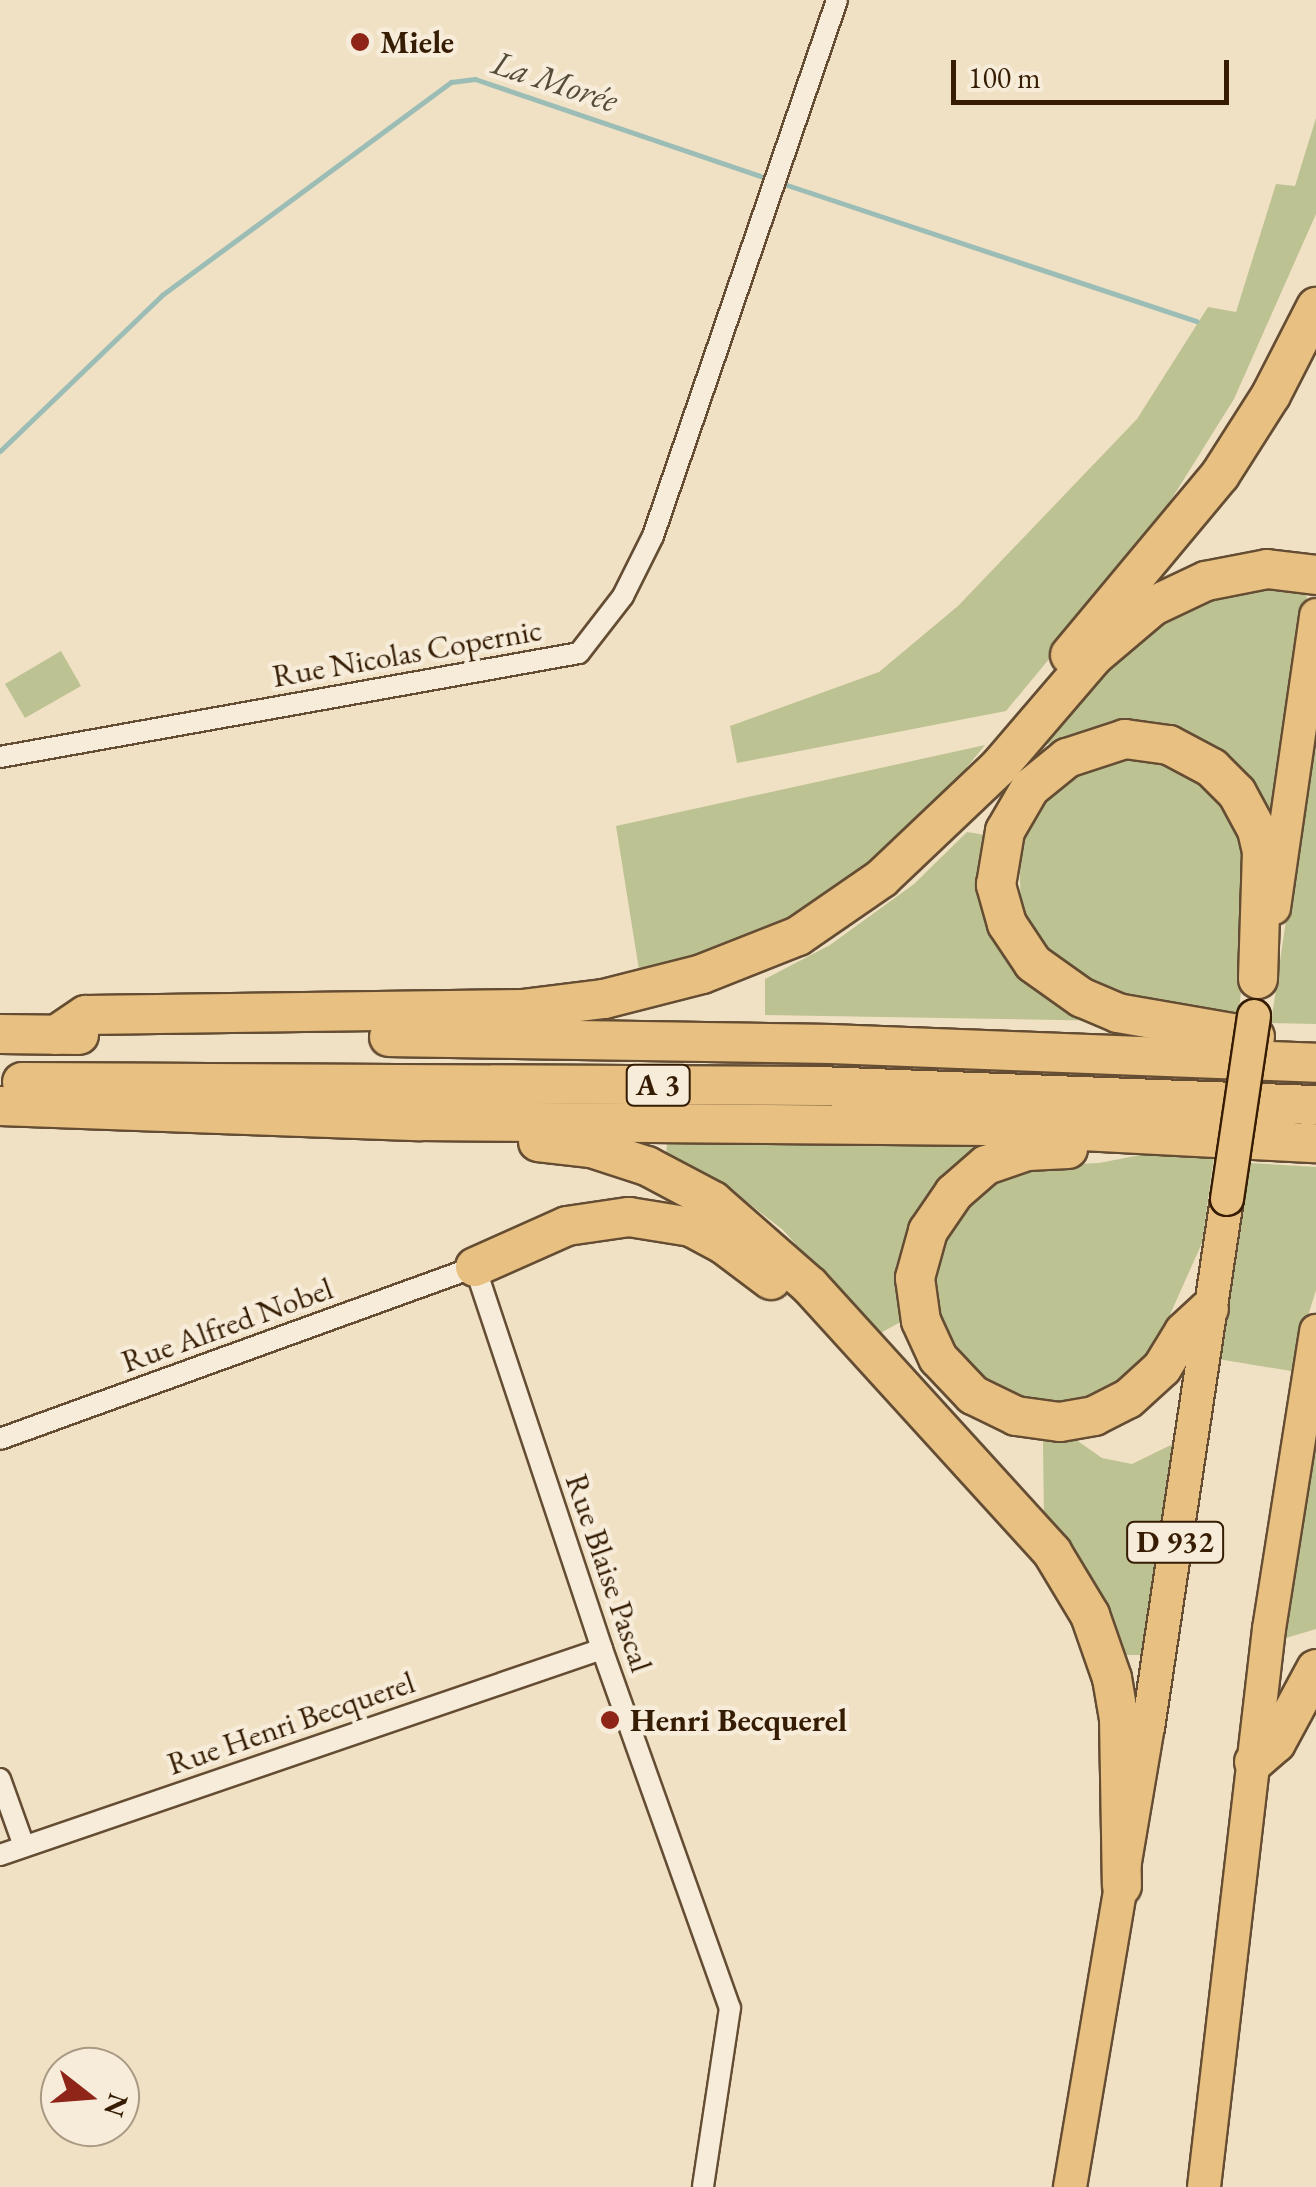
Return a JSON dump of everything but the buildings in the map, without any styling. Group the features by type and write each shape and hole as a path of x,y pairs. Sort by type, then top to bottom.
{"highway":[{"path":"998,768 1006,736 1220,476 1271,396 1316,307"},
{"path":"56,1034 86,1015 522,1009 604,999 702,974 798,936 882,878 998,768 1094,656 1153,606 1206,581 1266,569 1316,576"},
{"path":"1258,979 1262,851 1257,830 1237,793 1212,768 1169,745 1125,740 1066,758 1030,788 1006,831 996,885 1007,924 1034,963 1082,998 1118,1013 1256,1037 1300,1062"},
{"name":"A 3","path":"0,1034 830,1044 1300,1062"},
{"name":"A 3","path":"0,1082 819,1086 1316,1104"},
{"path":"0,1106 419,1121 988,1126 1316,1143"},
{"path":"419,1121 464,1138 590,1148 647,1166 713,1200 810,1286 1052,1552 1090,1615 1112,1678 1119,1719 1122,1886"},
{"path":"1110,1132 1090,1148 1027,1151 986,1165 954,1193 928,1232 915,1278 921,1321 938,1358 973,1395 1016,1416 1060,1422 1094,1416 1128,1400 1162,1368 1184,1332 1209,1309"},
{"path":"475,1267 567,1226 629,1217 691,1227 723,1244 775,1283 810,1286"},
{"path":"1254,1762 1276,1743 1316,1670"}],"main road":[{"name":"D 932","path":"1070,2187 1122,1886 1258,979 1268,955 1316,615"},
{"path":"1204,2187 1269,1629 1316,1331"}],"street":[{"name":"Rue Nicolas Copernic","path":"0,757 580,652 623,596 653,536 837,0"},
{"name":"Rue Alfred Nobel","path":"0,1439 475,1267"},
{"name":"Rue Blaise Pascal","path":"475,1267 602,1648 730,2008 702,2187"},
{"name":"Rue Henri Becquerel","path":"0,1855 602,1648"},
{"path":"0,1779 24,1846"}],"green space":[{"path":"1316,118 1316,214 1234,399 1141,548 1006,711 737,763 730,726 879,672 958,606 1137,419 1208,307 1236,312 1276,184 1295,186"},
{"path":"1267,583 1308,588 1271,838 1248,785 1076,739 1038,746 1099,675 1159,622 1205,597"},
{"path":"61,651 81,686 25,718 5,684"},
{"path":"1316,714 1316,1024 1271,1023"},
{"path":"985,745 910,837 795,920 696,960 640,976 616,826"},
{"path":"1125,754 1170,759 1206,778 1245,838 1251,907 1238,1018 1169,1013 1096,985 1067,967 1038,937 1021,906 1019,858 1031,818 1055,784"},
{"path":"967,832 992,836 986,911 1001,952 1033,987 1067,1007 1117,1021 765,1015 765,979 830,945 914,884"},
{"path":"668,1134 979,1139 979,1154 904,1320 877,1335 783,1230 720,1181 666,1155"},
{"path":"1176,1148 1215,1149 1202,1243 1156,1346 1120,1384 1078,1404 1028,1403 991,1385 951,1348 934,1304 938,1257 957,1219 994,1179 1038,1166 1099,1163"},
{"path":"1249,1163 1316,1167 1316,1290 1291,1371 1218,1359"},
{"path":"1316,1428 1316,1629 1286,1638"},
{"path":"1072,1437 1102,1458 1132,1464 1175,1443 1142,1655 1122,1655 1044,1524 1043,1441"}],"waterway":[{"name":"La Morée","path":"0,451 162,295 451,82 475,79 768,179"},
{"name":"La Morée","path":"778,182 1197,321"}],"place":[{"name":"Miele","path":"360,42"},
{"name":"Henri Becquerel","path":"610,1720"}]}
